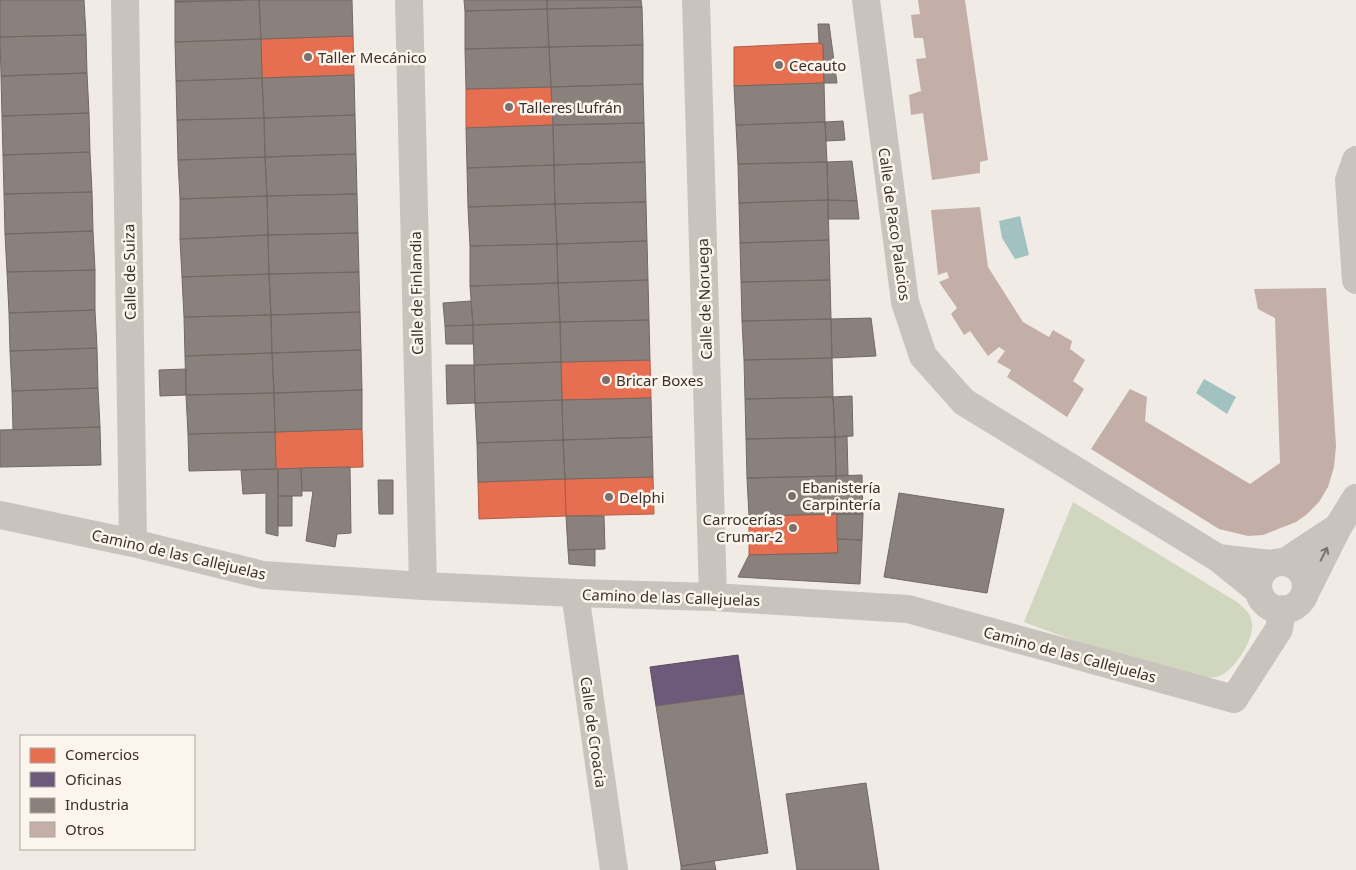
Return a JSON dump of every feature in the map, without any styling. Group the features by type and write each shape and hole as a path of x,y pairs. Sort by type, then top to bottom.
{"street":[{"name":"Calle de Suiza","path":"125,0 133,543"},
{"name":"Calle de Finlandia","path":"409,0 423,586"},
{"name":"Calle de Noruega","path":"696,0 713,597"},
{"name":"Calle de Paco Palacios","path":"866,0 905,302 923,356 964,402 1218,558 1259,591 1270,607 1292,603"},
{"path":"1356,160 1349,180 1356,280"},
{"path":"1292,603 1356,498"},
{"name":"Camino de las Callejuelas","path":"0,516 133,543 263,575 423,586 713,597 908,609 1234,699 1279,629 1292,603"},
{"path":"1259,591 1258,583 1265,569 1338,527"},
{"path":"1218,558 1293,564 1303,575 1305,590 1292,603"},
{"name":"Calle de Croacia","path":"575,593 614,870"}],"green space":[{"path":"1073,502 1237,602 1247,611 1252,623 1250,638 1241,655 1229,670 1216,677 1189,674 1093,646 1024,622"}],"water":[{"path":"1020,216 1029,255 1015,259 1002,238 999,221"},
{"path":"1204,379 1236,397 1227,414 1196,393"}],"building: Comercios":[{"name":"Taller Mecánico","path":"353,36 354,75 262,78 261,39"},
{"name":"Cecauto","path":"823,44 824,83 734,86 734,47"},
{"name":"Talleres Lufrán","path":"551,87 553,125 466,128 466,89"},
{"name":"Bricar Boxes","path":"650,360 651,398 562,400 561,362"},
{"path":"362,429 363,467 276,469 275,432"},
{"name":"Delphi","path":"653,477 654,514 566,516 565,479"},
{"path":"565,479 566,516 479,519 478,482"},
{"name":"Carrocerías Crumar-2","path":"837,514 838,553 749,555 749,516"}],"building: Oficinas":[{"path":"738,655 744,694 656,706 650,667"}],"building: Industria":[{"path":"0,0 84,0 86,35 0,37"},
{"path":"175,0 244,0 175,2"},
{"path":"259,0 261,39 175,42 175,2"},
{"path":"259,0 352,0 353,36 261,39"},
{"path":"464,0 547,0 547,9 465,11"},
{"path":"547,0 641,0 642,7 547,9"},
{"path":"642,7 643,45 549,47 547,9"},
{"path":"547,9 549,47 465,49 465,11"},
{"path":"818,24 829,24 837,83 824,83 823,44 819,43"},
{"path":"86,35 87,73 1,76 0,37"},
{"path":"261,39 262,78 176,81 175,42"},
{"path":"643,45 643,84 551,87 549,47"},
{"path":"549,47 551,87 466,89 465,49"},
{"path":"87,73 89,113 2,116 1,76"},
{"path":"354,75 355,115 264,118 262,78"},
{"path":"262,78 264,118 177,120 176,81"},
{"path":"824,83 825,122 736,125 734,86"},
{"path":"643,84 644,123 553,125 551,87"},
{"path":"89,113 90,152 3,155 2,116"},
{"path":"355,115 356,154 265,157 264,118"},
{"path":"264,118 265,157 178,160 177,120"},
{"path":"843,121 845,140 826,141 825,122"},
{"path":"825,122 827,162 738,164 736,125"},
{"path":"644,123 645,162 554,165 553,125"},
{"path":"553,125 554,165 467,168 466,128"},
{"path":"90,152 92,192 4,194 3,155"},
{"path":"356,154 357,194 267,196 265,157"},
{"path":"265,157 267,196 180,199 178,160"},
{"path":"852,161 857,201 828,200 827,162"},
{"path":"645,162 646,202 555,204 554,165"},
{"path":"827,162 828,200 739,203 738,164"},
{"path":"554,165 555,204 468,207 467,168"},
{"path":"92,192 93,231 5,234 4,194"},
{"path":"357,194 358,233 268,235 267,196"},
{"path":"267,196 268,235 180,239 180,199"},
{"path":"828,200 829,240 740,243 739,203"},
{"path":"828,200 857,201 859,219 828,219"},
{"path":"646,202 647,241 557,244 555,204"},
{"path":"555,204 557,244 470,246 468,207"},
{"path":"93,231 95,270 7,272 5,234"},
{"path":"358,233 359,272 269,274 268,235"},
{"path":"268,235 269,274 182,277 180,239"},
{"path":"829,240 830,280 741,282 740,243"},
{"path":"647,241 648,280 558,283 557,244"},
{"path":"557,244 558,283 470,286 470,246"},
{"path":"95,270 95,310 9,313 7,272"},
{"path":"359,272 360,312 271,315 269,274"},
{"path":"269,274 271,315 184,317 182,277"},
{"path":"648,280 649,320 560,322 558,283"},
{"path":"830,280 831,319 742,321 741,282"},
{"path":"558,283 560,322 473,325 470,286"},
{"path":"471,301 473,325 445,326 443,303"},
{"path":"95,310 97,348 10,351 9,313"},
{"path":"360,312 361,350 272,353 271,315"},
{"path":"271,315 272,353 185,356 184,317"},
{"path":"871,318 876,356 832,358 831,319"},
{"path":"831,319 832,358 744,360 742,321"},
{"path":"649,320 650,360 561,362 560,322"},
{"path":"560,322 561,362 474,365 473,325"},
{"path":"473,325 473,344 446,344 445,326"},
{"path":"97,348 98,388 12,391 10,351"},
{"path":"361,350 362,390 274,393 272,353"},
{"path":"272,353 274,393 186,395 185,356"},
{"path":"832,358 833,397 745,399 744,360"},
{"path":"561,362 562,400 475,403 474,365"},
{"path":"446,365 474,365 475,403 447,404"},
{"path":"186,369 186,395 160,396 159,370"},
{"path":"98,388 100,427 13,430 12,391"},
{"path":"362,390 362,429 275,432 274,393"},
{"path":"274,393 275,432 188,434 186,395"},
{"path":"852,396 853,436 835,437 833,397"},
{"path":"833,397 835,437 746,439 745,399"},
{"path":"651,398 652,437 563,440 562,400"},
{"path":"562,400 563,440 477,443 475,403"},
{"path":"100,427 101,465 0,467 0,430"},
{"path":"275,432 276,469 189,471 188,434"},
{"path":"847,436 848,475 836,476 835,437"},
{"path":"652,437 653,477 565,479 563,440"},
{"path":"835,437 836,476 747,478 746,439"},
{"path":"563,440 565,479 478,482 477,443"},
{"path":"350,467 351,533 337,534 335,547 306,541 313,491 302,491 301,468"},
{"path":"301,468 302,496 278,496 278,469"},
{"path":"278,469 278,536 266,533 266,493 243,494 241,470"},
{"path":"862,475 863,514 837,514 836,476"},
{"name":"Ebanistería Carpintería","path":"836,476 837,514 749,516 747,478"},
{"path":"378,480 393,480 393,514 379,514"},
{"path":"899,493 1004,509 987,593 884,577"},
{"path":"278,496 292,496 292,526 278,526"},
{"path":"837,514 863,514 862,540 837,539"},
{"path":"566,516 604,516 605,549 568,550"},
{"path":"837,539 862,540 860,584 738,577 749,555 838,553"},
{"path":"595,549 595,566 569,564 568,550"},
{"path":"744,694 768,853 681,866 656,706"},
{"path":"866,783 879,870 797,870 786,794"},
{"path":"714,861 716,870 681,870 681,866"}],"building: Otros":[{"path":"918,0 965,0 988,160 980,162 980,173 932,180 923,113 911,115 909,95 921,91 916,59 926,58 923,38 914,38 911,15 920,14"},
{"path":"980,207 988,267 1023,322 1049,337 1053,330 1072,341 1070,349 1085,360 1073,381 1084,389 1067,417 1007,377 1011,370 997,362 1005,351 999,347 988,356 970,331 964,335 951,314 957,308 939,282 949,278 947,272 938,275 931,210"},
{"path":"1326,288 1336,446 1334,467 1328,487 1319,502 1296,522 1263,535 1248,536 1219,529 1091,449 1130,389 1147,397 1145,421 1250,484 1280,463 1275,318 1258,309 1254,289"}],"place":[{"name":"Taller Mecánico","path":"308,57"},
{"name":"Cecauto","path":"779,65"},
{"name":"Talleres Lufrán","path":"509,107"},
{"name":"Bricar Boxes","path":"606,380"},
{"name":"Ebanistería Carpintería","path":"792,496"},
{"name":"Delphi","path":"609,497"},
{"name":"Carrocerías Crumar-2","path":"793,528"}]}
